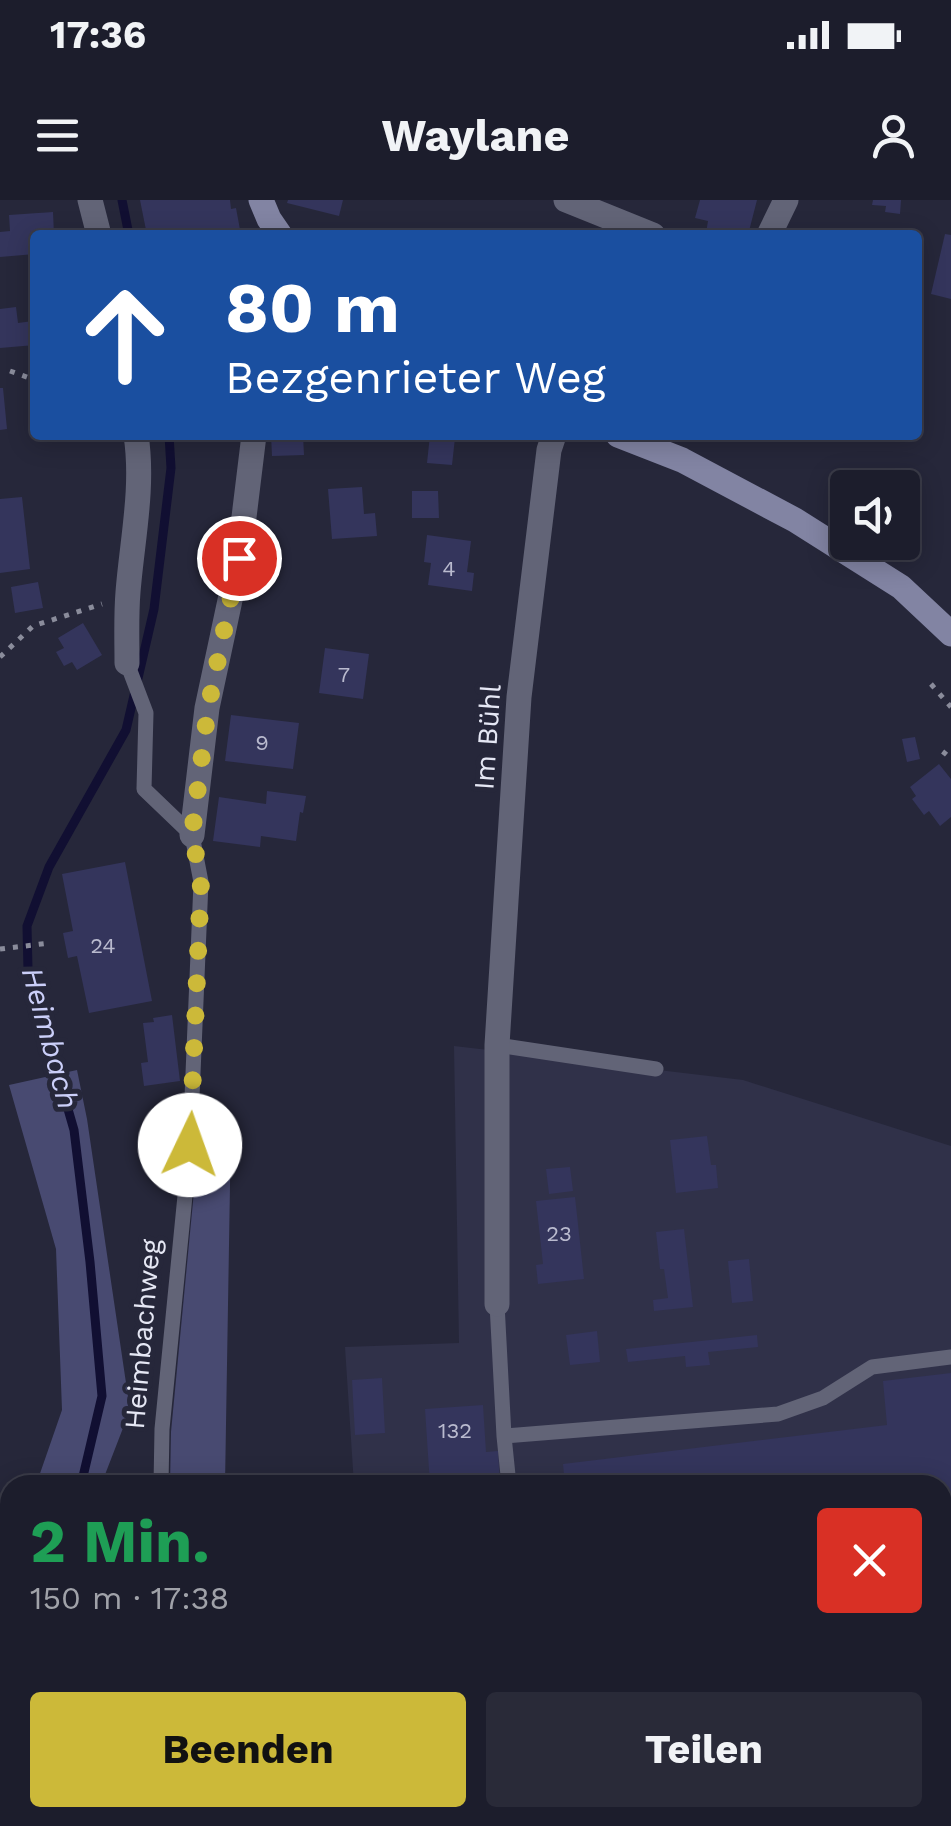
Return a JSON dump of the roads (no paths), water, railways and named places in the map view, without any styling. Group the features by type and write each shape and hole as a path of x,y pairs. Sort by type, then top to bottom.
{"main road":[{"path":"260,200 277,230"},
{"path":"631,440 682,460 795,520 900,586 951,634"}],"street":[{"path":"90,200 98,230"},
{"path":"566,200 640,230"},
{"path":"771,230 786,200"},
{"path":"126,664 136,522 137,440"},
{"path":"192,834 208,708 239,558 253,440"},
{"name":"Im Bühl","path":"497,1304 497,1045 519,697 552,440"}],"lane":[{"path":"126,664 146,713 144,789 192,834"},
{"name":"Heimbachweg","path":"160,1475 194,1067 201,882 192,834"},
{"path":"497,1045 656,1068"},
{"path":"497,1304 509,1475"},
{"path":"504,1436 778,1414 823,1398 872,1367 951,1357"}],"waterway":[{"name":"Heimbach","path":"122,200 128,230"},
{"name":"Heimbach","path":"83,1475 102,1396 90,1262 74,1130 28,970 27,926 49,867 126,730 154,609 171,468 169,440"}]}
